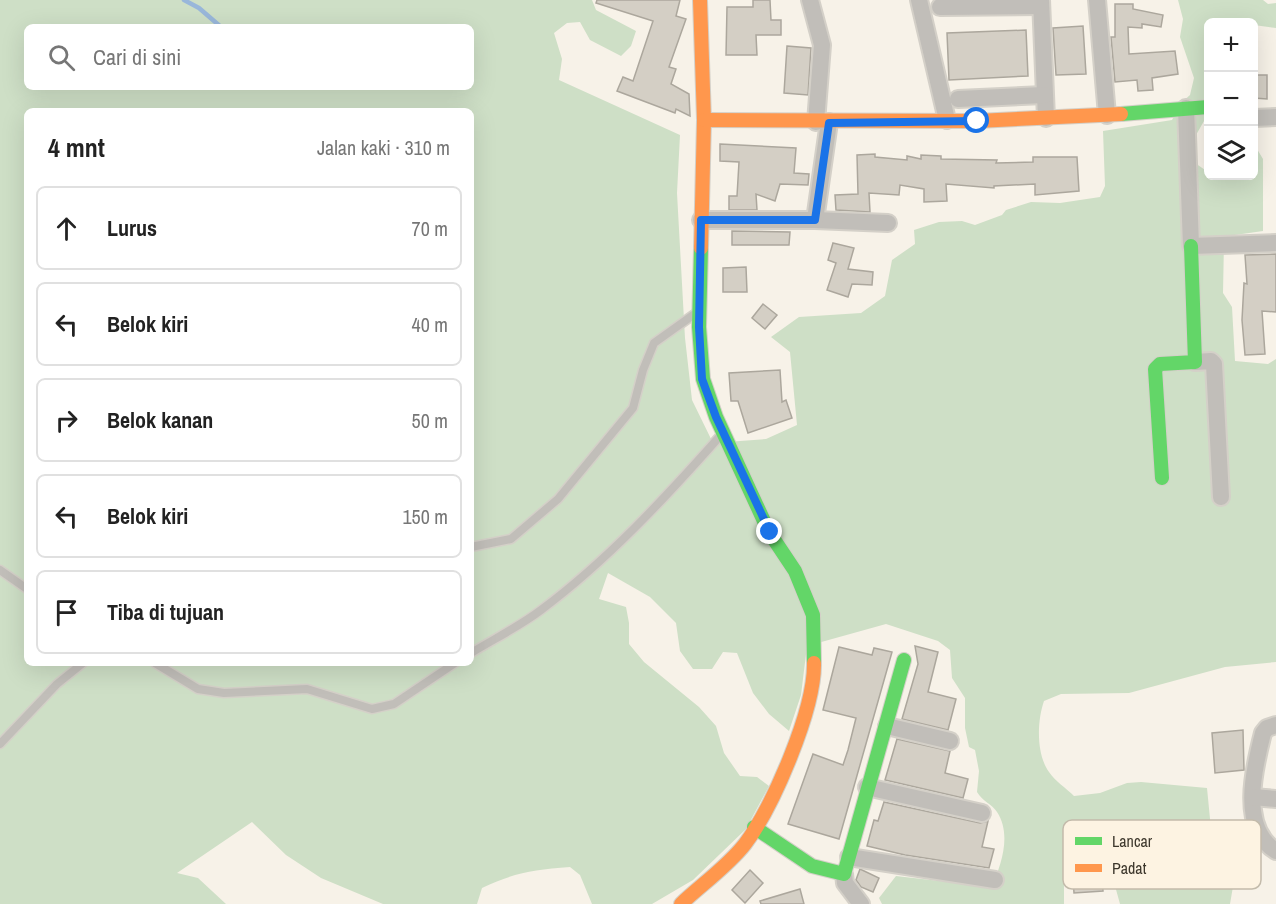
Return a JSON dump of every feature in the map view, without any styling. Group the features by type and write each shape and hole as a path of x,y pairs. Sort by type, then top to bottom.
{"street":[{"path":"689,901 745,844 777,787 804,717 814,669 813,615 795,571 770,532 723,432 702,379 699,311 704,120 700,0"},
{"path":"810,0 822,45 822,122 815,220"},
{"path":"918,0 947,120"},
{"path":"1097,0 1107,115"},
{"path":"940,7 1041,3 1046,118"},
{"path":"958,99 1044,95"},
{"path":"704,120 822,122 1046,118 1204,107"},
{"path":"1186,108 1195,362"},
{"path":"1258,118 1276,117"},
{"path":"701,220 815,220 888,224"},
{"path":"1191,246 1276,243"},
{"path":"1162,478 1155,369 1160,364 1211,361 1214,364 1221,497"},
{"path":"861,904 845,883 844,873 904,660"},
{"path":"1256,820 1251,789 1263,733 1267,728 1276,725"},
{"path":"887,726 950,741"},
{"path":"867,786 982,813"},
{"path":"1252,796 1276,799"},
{"path":"754,827 812,866 844,873"},
{"path":"1261,837 1276,851"},
{"path":"849,857 995,880"}],"lane":[{"path":"474,546 511,539 558,499 633,408 643,370 654,343 699,311"},
{"path":"474,651 541,611 652,512 723,432"},
{"path":"0,570 24,587"},
{"path":"0,744 57,684 79,666"},
{"path":"160,666 198,689 224,693 307,690 372,709 394,704 451,666"}],"green space":[{"path":"0,0 592,0 596,10 636,31 631,46 621,56 590,40 580,22 567,23 554,33 562,59 559,80 680,135 677,193 685,338 692,400 713,443 766,439 797,425 790,352 771,337 799,317 861,313 885,296 892,260 915,244 914,230 939,222 962,221 975,225 1002,215 1006,210 1031,202 1060,203 1100,197 1105,186 1103,131 1172,120 1181,103 1190,95 1194,78 1180,37 1183,19 1178,0 1263,0 1268,4 1276,3 1276,28 1258,26 1258,18 1204,18 1204,121 1196,135 1195,163 1204,169 1204,180 1258,180 1258,151 1263,159 1263,231 1228,236 1224,242 1223,293 1232,307 1235,361 1268,364 1276,359 1276,662 1225,667 1129,693 1061,694 1044,701 1039,728 1040,747 1045,765 1054,778 1074,796 1100,793 1127,783 1141,782 1207,788 1210,820 1063,820 1064,904 882,904 879,898 896,876 992,887 1004,850 1004,830 997,812 977,792 979,771 975,750 969,747 965,728 965,698 952,678 950,650 938,641 886,624 807,646 801,695 789,731 769,714 753,693 737,653 723,652 712,669 693,669 680,651 676,623 650,597 608,573 599,599 626,607 629,644 644,662 699,707 716,726 724,753 740,776 757,777 769,786 746,829 693,880 652,904 592,904 580,875 570,867 545,869 505,878 482,888 477,904 383,904 321,878 286,855 252,822 177,873 198,878 226,904 0,904"},
{"path":"1116,889 1233,889 1230,904 1120,904"}],"building":[{"path":"597,0 680,0 676,16 686,19 669,67 676,69 671,84 689,94 690,116 676,109 675,113 617,91 623,77 633,81 653,21 596,3"},
{"path":"753,0 770,0 771,20 781,20 781,35 756,35 757,55 726,55 727,7 753,7"},
{"path":"1115,4 1133,4 1133,9 1163,15 1161,27 1142,24 1142,28 1128,27 1129,54 1175,51 1178,74 1152,78 1153,90 1138,91 1137,80 1115,82 1111,37 1115,37"},
{"path":"1083,26 1086,74 1056,75 1053,28"},
{"path":"1026,30 1028,76 949,80 947,33"},
{"path":"787,46 811,48 808,95 784,93"},
{"path":"1258,75 1267,75 1267,99 1258,98"},
{"path":"720,144 796,148 794,173 809,174 808,185 780,184 775,201 756,194 757,210 729,210 729,196 737,196 739,162 720,161"},
{"path":"875,154 875,157 907,160 907,156 921,159 921,155 941,156 941,159 997,160 996,163 1033,162 1033,157 1077,157 1079,191 1035,195 1035,184 994,186 994,188 946,184 947,201 924,202 924,189 900,185 899,195 869,193 870,212 836,210 835,195 858,194 857,155"},
{"path":"732,231 790,232 789,245 732,245"},
{"path":"833,243 854,248 848,269 873,272 872,285 852,284 848,297 827,290 836,263 828,260"},
{"path":"1276,254 1276,312 1262,311 1265,354 1245,355 1242,320 1244,283 1247,284 1245,255"},
{"path":"746,267 747,292 723,292 723,268"},
{"path":"763,304 777,315 765,329 752,318"},
{"path":"780,370 782,402 786,400 792,418 748,433 738,401 731,401 729,373"},
{"path":"915,646 938,652 928,692 956,699 948,730 902,719 918,664"},
{"path":"839,647 872,655 874,648 892,652 839,839 788,824 813,754 843,765 848,750 856,718 823,710"},
{"path":"1243,730 1244,770 1215,773 1212,733"},
{"path":"897,739 950,751 945,773 968,779 963,798 885,780"},
{"path":"884,802 980,823 988,821 982,847 994,849 989,868 905,855 867,846 874,820 878,821"},
{"path":"860,869 879,878 873,892 861,887 856,880"},
{"path":"750,870 763,883 745,903 732,890"},
{"path":"800,889 804,904 761,904 760,901"},
{"path":"1074,889 1103,889 1103,891 1074,893"}],"waterway":[{"path":"184,0 199,8 218,24"}],"traffic: fast":[{"path":"1121,114 1204,107"},
{"path":"1162,478 1155,369 1160,364 1195,362 1191,246"},
{"path":"701,248 699,327 703,379 716,417 769,532 795,571 813,615 814,663"},
{"path":"754,827 812,866 844,874 904,660"}],"traffic: slow":[{"path":"700,0 704,120 701,248"},
{"path":"704,120 977,121 1121,114"},
{"path":"681,904 738,852 768,807 800,731 808,705 814,663"}],"route":[{"path":"770,532 716,417 702,379 699,327 701,220 815,220 829,123 977,121"}]}
